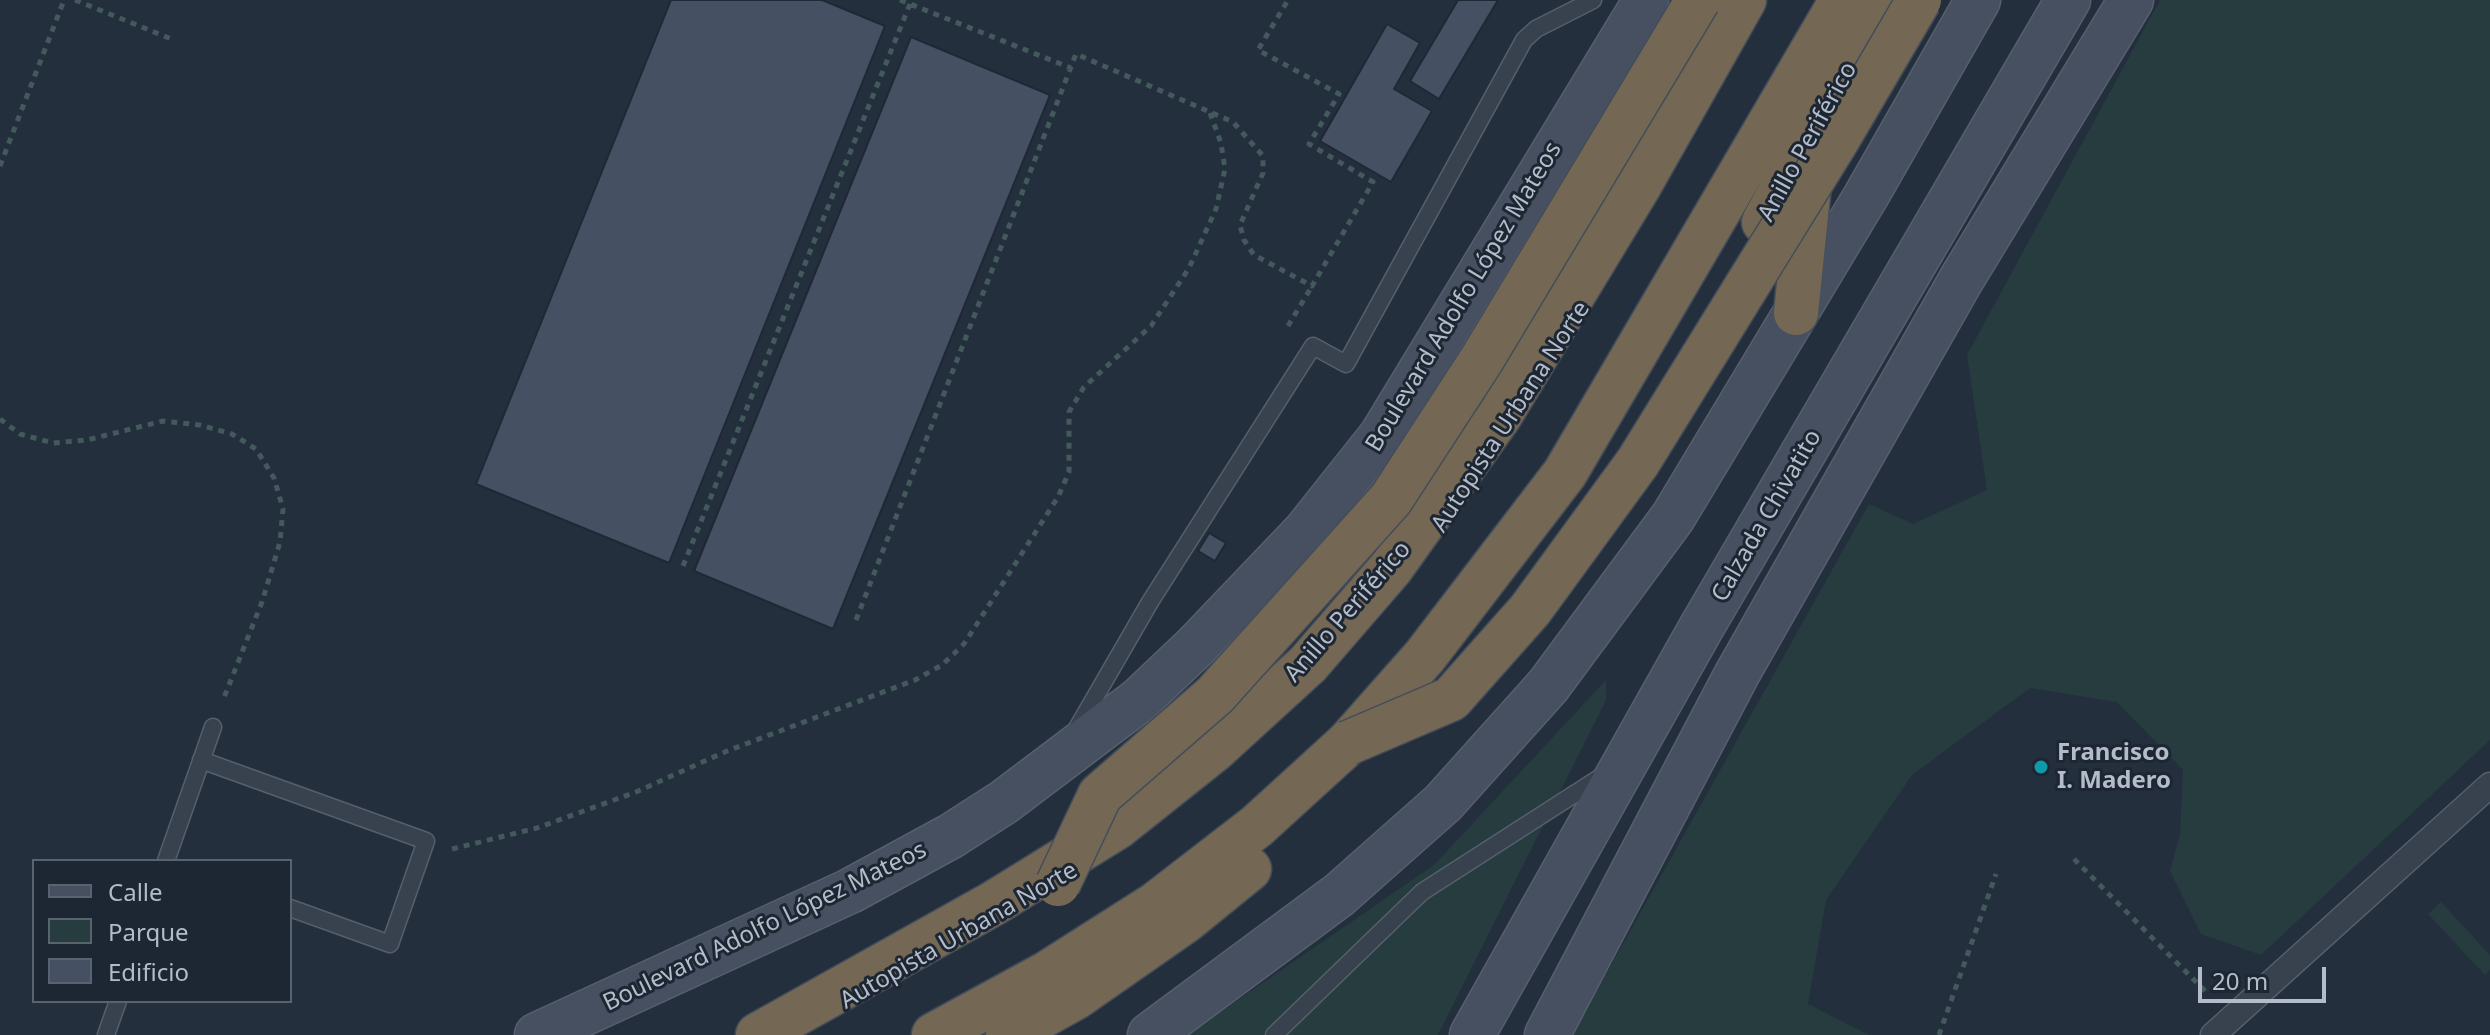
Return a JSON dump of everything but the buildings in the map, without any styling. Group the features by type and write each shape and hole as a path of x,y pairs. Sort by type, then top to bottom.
{"highway":[{"path":"1058,884 1100,795 1215,695 1391,499 1482,359 1698,0"},
{"name":"Anillo Periférico","path":"758,1035 994,903 1117,827 1215,749 1308,664 1391,568 1500,415 1640,184 1744,0"},
{"name":"Autopista Urbana Norte","path":"784,1035 938,954 1058,884 1229,754 1302,689 1432,539 1513,424 1767,0"},
{"path":"934,1035 1046,974 1156,904 1257,826 1348,743 1425,656 1565,473 1633,363 1842,0"},
{"name":"Anillo Periférico","path":"1008,1035 1076,997 1196,913 1371,761 1474,656 1535,579 1617,463 1720,303 1886,0"},
{"path":"1348,743 1451,699 1530,610 1638,462 1837,140 1919,0"},
{"path":"1796,313 1814,131"}],"main road":[{"name":"Boulevard Adolfo López Mateos","path":"537,1035 850,891 951,836 1057,763 1139,700 1196,646 1348,482 1418,380 1646,0"},
{"path":"1150,1035 1339,895 1443,803 1548,686 1673,517 1978,0"},
{"name":"Calzada Chivatito","path":"1472,1035 1626,761 2068,0"},
{"path":"1547,1035 1737,674 1961,280 2131,0"}],"street":[{"path":"2213,1035 2490,785"}],"lane":[{"path":"1057,763 1150,602 1313,346 1346,364 1524,40 1536,29 1593,0"},
{"path":"167,859 213,727"},
{"path":"201,760 426,841 390,944 292,909"},
{"path":"1274,1035 1422,892 1626,761"},
{"path":"106,1035 117,1003"}],"path":[{"path":"0,166 64,0"},
{"path":"75,0 174,40"},
{"path":"900,0 1071,68"},
{"path":"856,620 1076,54 1233,122 1263,156 1263,173 1240,225 1244,240 1254,255 1312,286 1373,182 1309,144 1339,94 1258,50 1288,0"},
{"path":"683,566 910,4"},
{"path":"422,854 475,846 575,815 727,751 915,680 942,665 964,644 1058,497 1069,472 1069,412 1084,387 1151,326 1189,268 1216,209 1225,169 1221,143 1210,112"},
{"path":"0,419 20,434 53,443 87,440 163,421 200,425 232,434 256,449 274,478 283,509 280,542 262,602 213,727"},
{"path":"2074,859 2231,1018"},
{"path":"1939,1035 1996,874"}],"green space":[{"path":"2160,0 2490,0 2490,740 2261,955 2201,934 2170,871 2180,834 2183,770 2117,702 2030,688 1912,775 1826,900 1808,1004 1869,1035 1572,1035 1869,504 1913,524 1987,490 1967,355"},
{"path":"1606,680 1606,700 1438,1035 1187,1035 1434,865"},
{"path":"2441,902 2490,955 2490,970 2485,975 2428,914"}],"place":[{"name":"Francisco I. Madero","path":"2041,767"}]}
